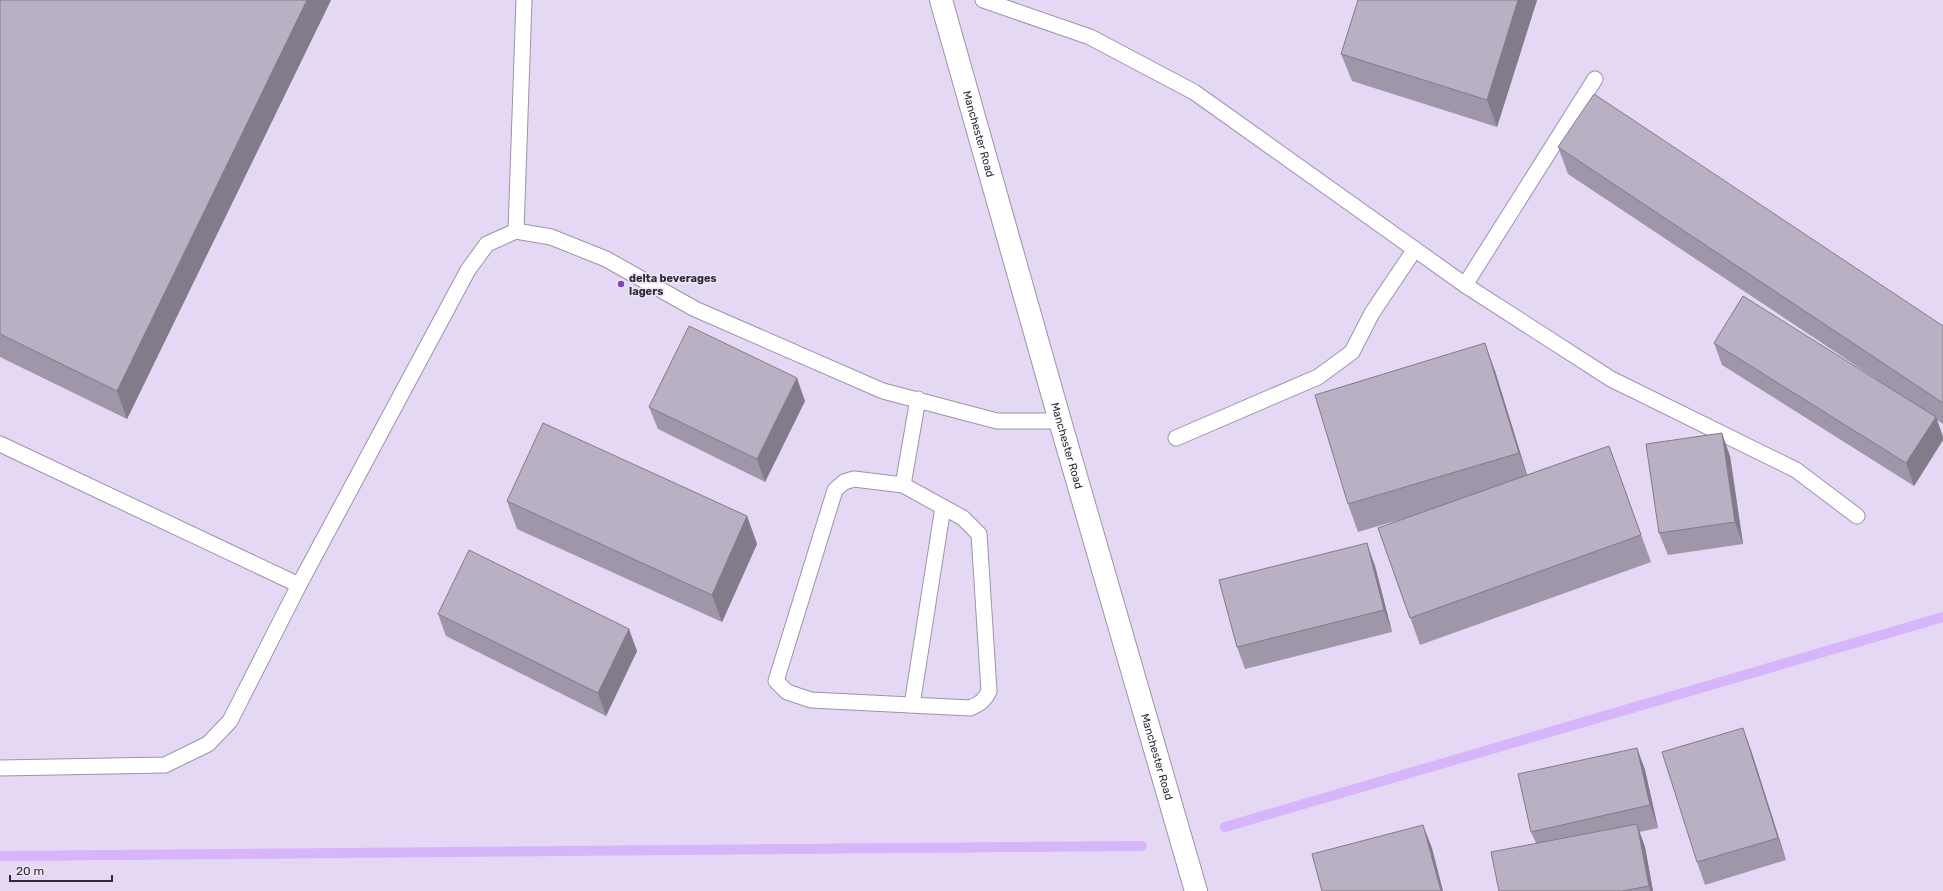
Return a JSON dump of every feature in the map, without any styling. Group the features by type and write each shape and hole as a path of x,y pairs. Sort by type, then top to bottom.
{"street":[{"name":"Manchester Road","path":"940,0 1196,891"}],"lane":[{"path":"516,231 524,0"},
{"path":"983,0 1090,37 1194,92 1465,285 1611,379 1796,470 1857,516"},
{"path":"1465,285 1595,79"},
{"path":"0,768 165,765 208,744 230,721 299,586 468,270 487,244 516,231 551,237 606,259 695,309 883,391 997,421 1060,422"},
{"path":"1176,438 1318,377 1352,352 1372,313 1415,249"},
{"path":"903,485 918,399"},
{"path":"0,444 299,586"},
{"path":"854,479 903,485 963,518 979,534 989,691 986,699 978,705 970,708 811,700 787,692 776,681 835,490 844,482 854,479"},
{"path":"912,705 943,507"}],"shaded area":[{"path":"0,0 1943,0 1943,891 0,891"}],"building":[{"path":"0,0 307,0 117,391 0,334"},
{"path":"1358,0 1518,0 1487,100 1341,54"},
{"path":"1594,94 1943,326 1943,403 1558,147"},
{"path":"1743,296 1936,417 1906,463 1714,343"},
{"path":"689,326 797,378 757,459 649,407"},
{"path":"1485,343 1519,453 1348,504 1315,395"},
{"path":"543,423 747,516 712,595 507,501"},
{"path":"1722,433 1735,522 1659,533 1646,444"},
{"path":"1609,446 1641,535 1410,618 1378,528"},
{"path":"1367,543 1384,610 1237,647 1219,580"},
{"path":"469,550 629,629 598,693 438,614"},
{"path":"1743,728 1778,838 1697,862 1662,752"},
{"path":"1637,748 1650,805 1531,832 1518,774"},
{"path":"1637,824 1649,886 1622,891 1499,891 1491,852"},
{"path":"1423,825 1441,891 1322,891 1312,854"}],"waterway":[{"path":"1225,827 1943,617"},
{"path":"0,856 1142,846"}],"place":[{"name":"delta beverages lagers","path":"621,284"}]}
